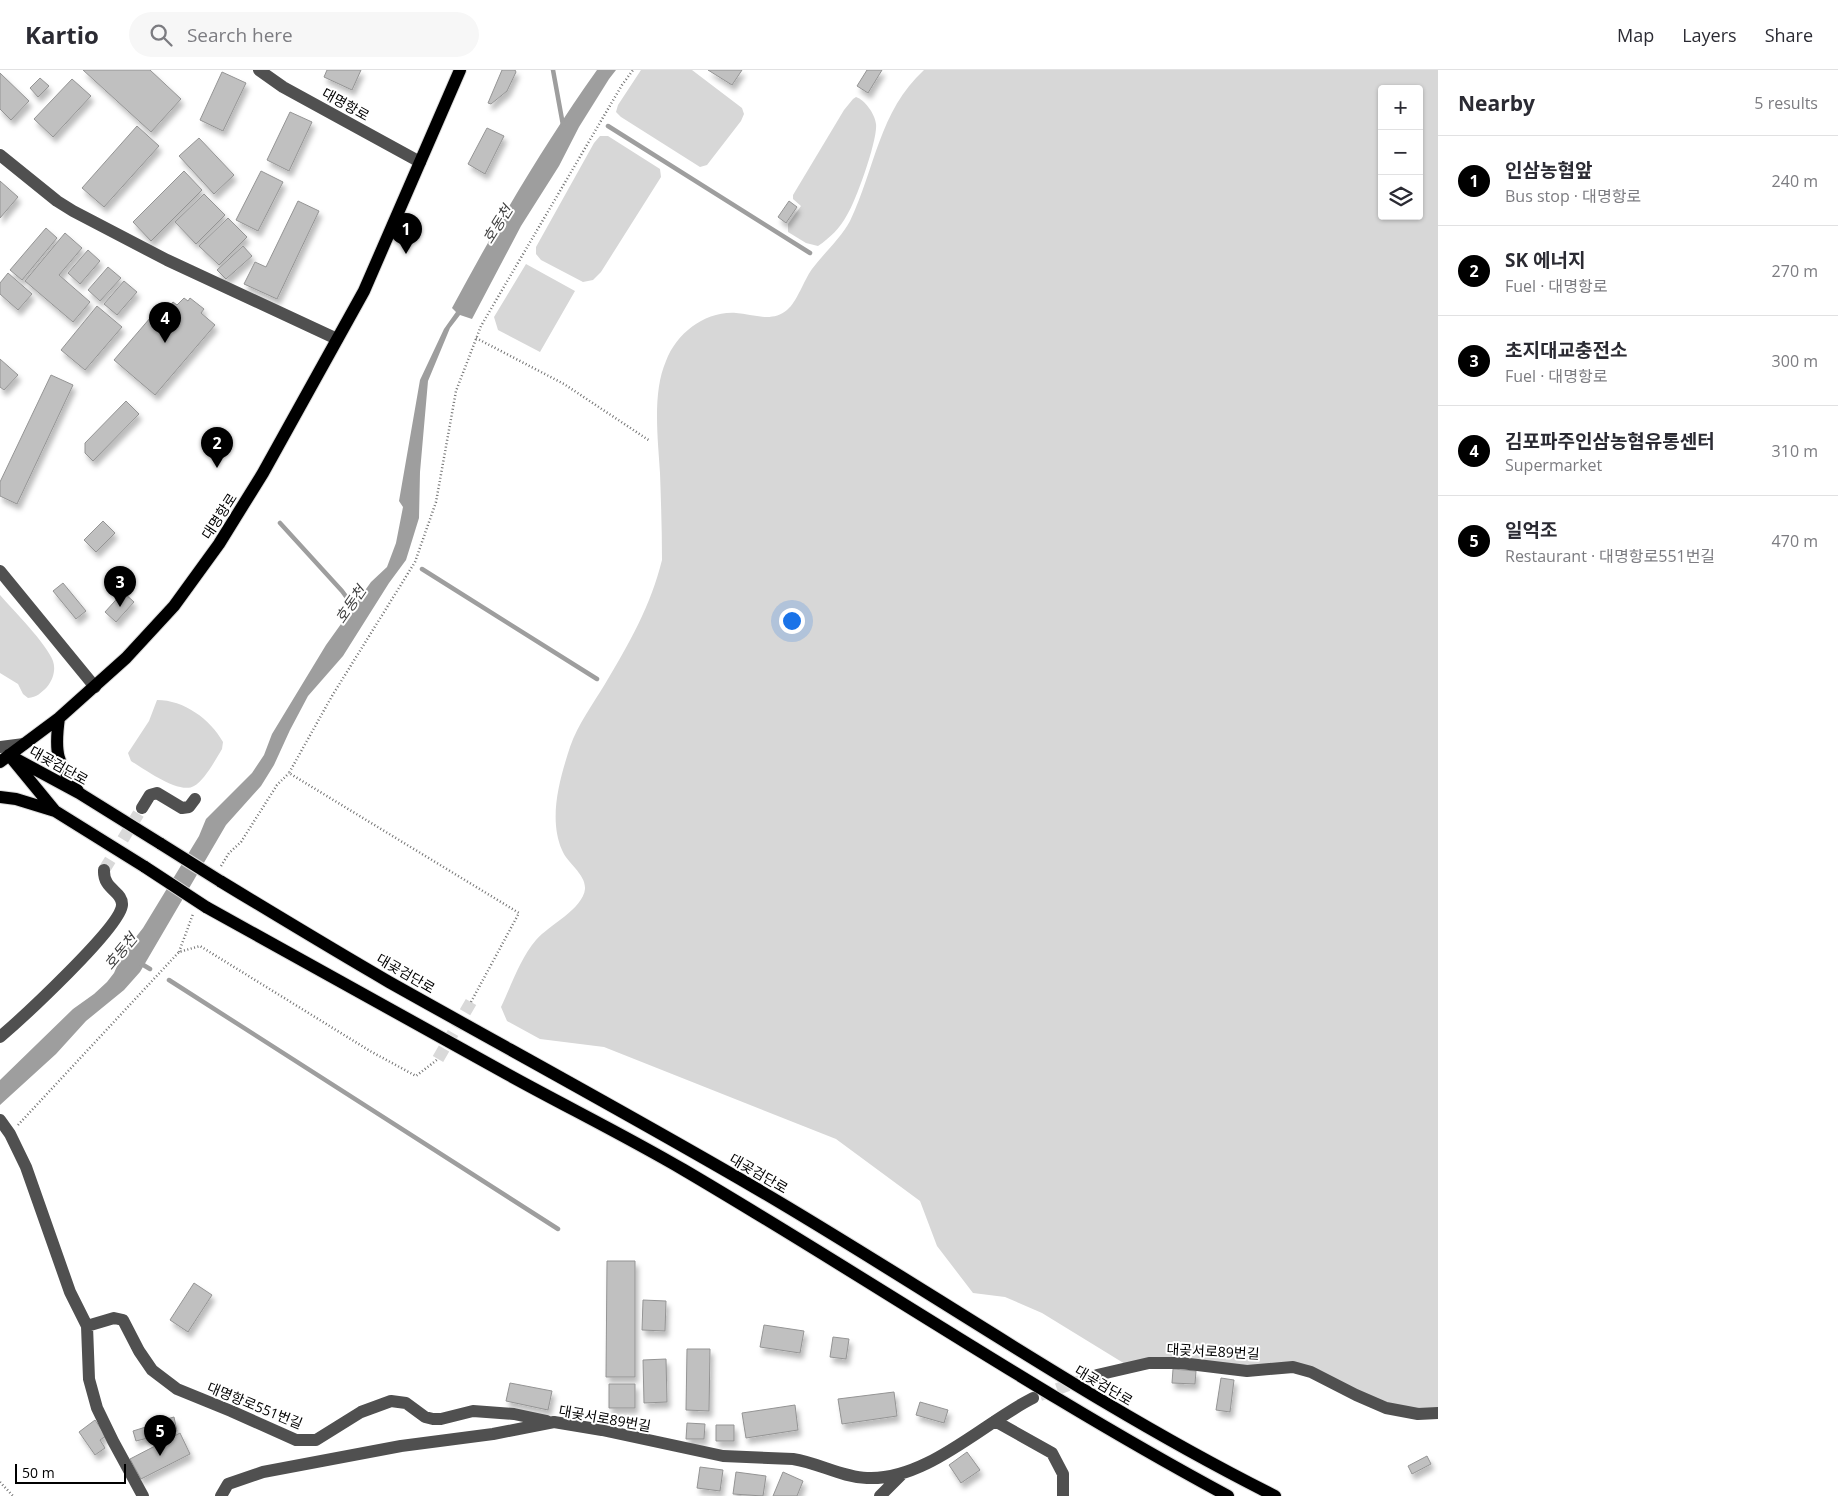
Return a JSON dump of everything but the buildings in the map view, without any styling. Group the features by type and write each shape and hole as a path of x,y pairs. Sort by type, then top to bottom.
{"main road":[{"name":"대명항로","path":"3,755 24,744 59,718 126,658 174,606 219,544 268,465 364,291 460,70"},
{"path":"59,718 56,738 62,769 79,793"},
{"name":"대곶검단로","path":"3,755 79,793 161,844 220,875 388,981 752,1186 1133,1420 1201,1459 1274,1496"},
{"name":"대곶검단로","path":"3,755 55,811 145,867 202,907 680,1168 827,1255 1110,1430 1228,1496"},
{"path":"0,797 16,799 55,811"}],"street":[{"name":"대명항로","path":"259,70 283,87 420,162"},
{"path":"0,155 72,211 176,264 337,339"},
{"path":"0,571 95,687"},
{"path":"142,808 150,795 157,793 182,808 189,807 196,799"},
{"path":"0,1037 54,987 100,940 118,916 122,905 119,896 104,878 104,870"},
{"path":"5,1126 26,1167 70,1292 87,1326 89,1379 97,1408 143,1496"},
{"name":"대명항로551번길","path":"87,1326 114,1318 122,1320 152,1370 177,1389 296,1440 316,1440 361,1412 391,1401 406,1403 425,1417 433,1419 441,1419 473,1411 514,1414 554,1422"},
{"name":"대곶서로89번길","path":"1097,1375 1149,1363 1181,1363 1247,1371 1293,1367 1311,1372 1386,1408 1418,1414 1438,1413"},
{"name":"대곶서로89번길","path":"880,1496 901,1475 956,1447 1013,1408 1033,1398"},
{"path":"995,1420 1052,1453 1063,1474 1064,1496"},
{"name":"대곶서로89번길","path":"221,1496 228,1484 264,1472 401,1446 493,1434 554,1422 602,1430 723,1456 804,1461 835,1472 865,1478 901,1475"}],"path":[{"path":"220,875 229,853 241,842 277,785 288,773 332,696 415,562 436,502 456,391 481,326 540,222 622,85 633,70"},
{"path":"476,338 564,384 650,441"},
{"path":"288,773 519,913 471,1002"},
{"path":"5,1126 179,952 202,907"},
{"path":"179,952 200,946 370,1051 416,1076 438,1058"},
{"path":"0,1482 13,1496"}],"shaded area":[{"path":"597,70 616,70 579,127 559,166 521,226 472,319 460,315 450,328 428,381 420,472 419,518 406,560 389,583 343,656 308,696 274,765 261,786 226,825 140,972 124,990 86,1021 56,1054 0,1105 0,1080 73,1009 94,994 114,973 122,955 143,928 199,836 206,819 252,773 264,755 272,734 326,645 371,582 387,567 396,543 403,507 399,501 420,380 444,329 456,312 452,308 486,247 539,157"},
{"path":"641,70 692,70 742,108 744,114 741,121 707,165 700,167 616,112 618,105"},
{"path":"924,70 1438,70 1438,1413 1386,1408 1311,1372 1130,1367 1042,1313 1005,1297 973,1293 937,1246 920,1201 836,1139 604,1047 540,1039 507,1021 501,1007 521,963 531,947 542,934 572,910 583,896 585,889 583,878 564,855 558,838 556,825 557,798 573,739 638,624 652,593 662,560 657,402 666,361 677,341 703,320 725,313 769,317 781,314 791,306 812,269 850,221 887,122 909,86"},
{"path":"856,97 869,108 876,124 874,143 866,170 851,208 838,228 818,246 806,243 788,232 788,224 801,206 793,199 793,195 844,110"},
{"path":"600,136 608,136 660,169 661,177 601,272 593,280 583,282 541,260 536,254 536,247 594,143"},
{"path":"526,264 575,291 540,352 498,330 494,317"},
{"path":"0,595 37,637 50,654 54,664 51,681 43,691 34,697 28,698 23,694 18,684 0,673"},
{"path":"157,700 177,703 195,712 211,726 223,742 222,749 210,769 202,780 194,786 188,788 171,784 131,761 128,753 149,721"}],"waterway":[{"path":"553,70 563,125"},
{"path":"608,126 810,253"},
{"name":"호동천","path":"280,523 342,591 356,610"},
{"path":"422,569 597,679"},
{"path":"140,963 150,969"},
{"path":"169,980 558,1229"}],"tunnel":[{"path":"104,870 142,808"},
{"path":"438,1059 471,1002"},
{"path":"1040,1395 1097,1375"}],"place":[{"name":"인삼농협앞","path":"406,254"},
{"name":"김포파주인삼농협유통센터","path":"165,343"},
{"name":"SK 에너지","path":"217,468"},
{"name":"초지대교충전소","path":"120,607"},
{"name":"일억조","path":"160,1456"}]}
